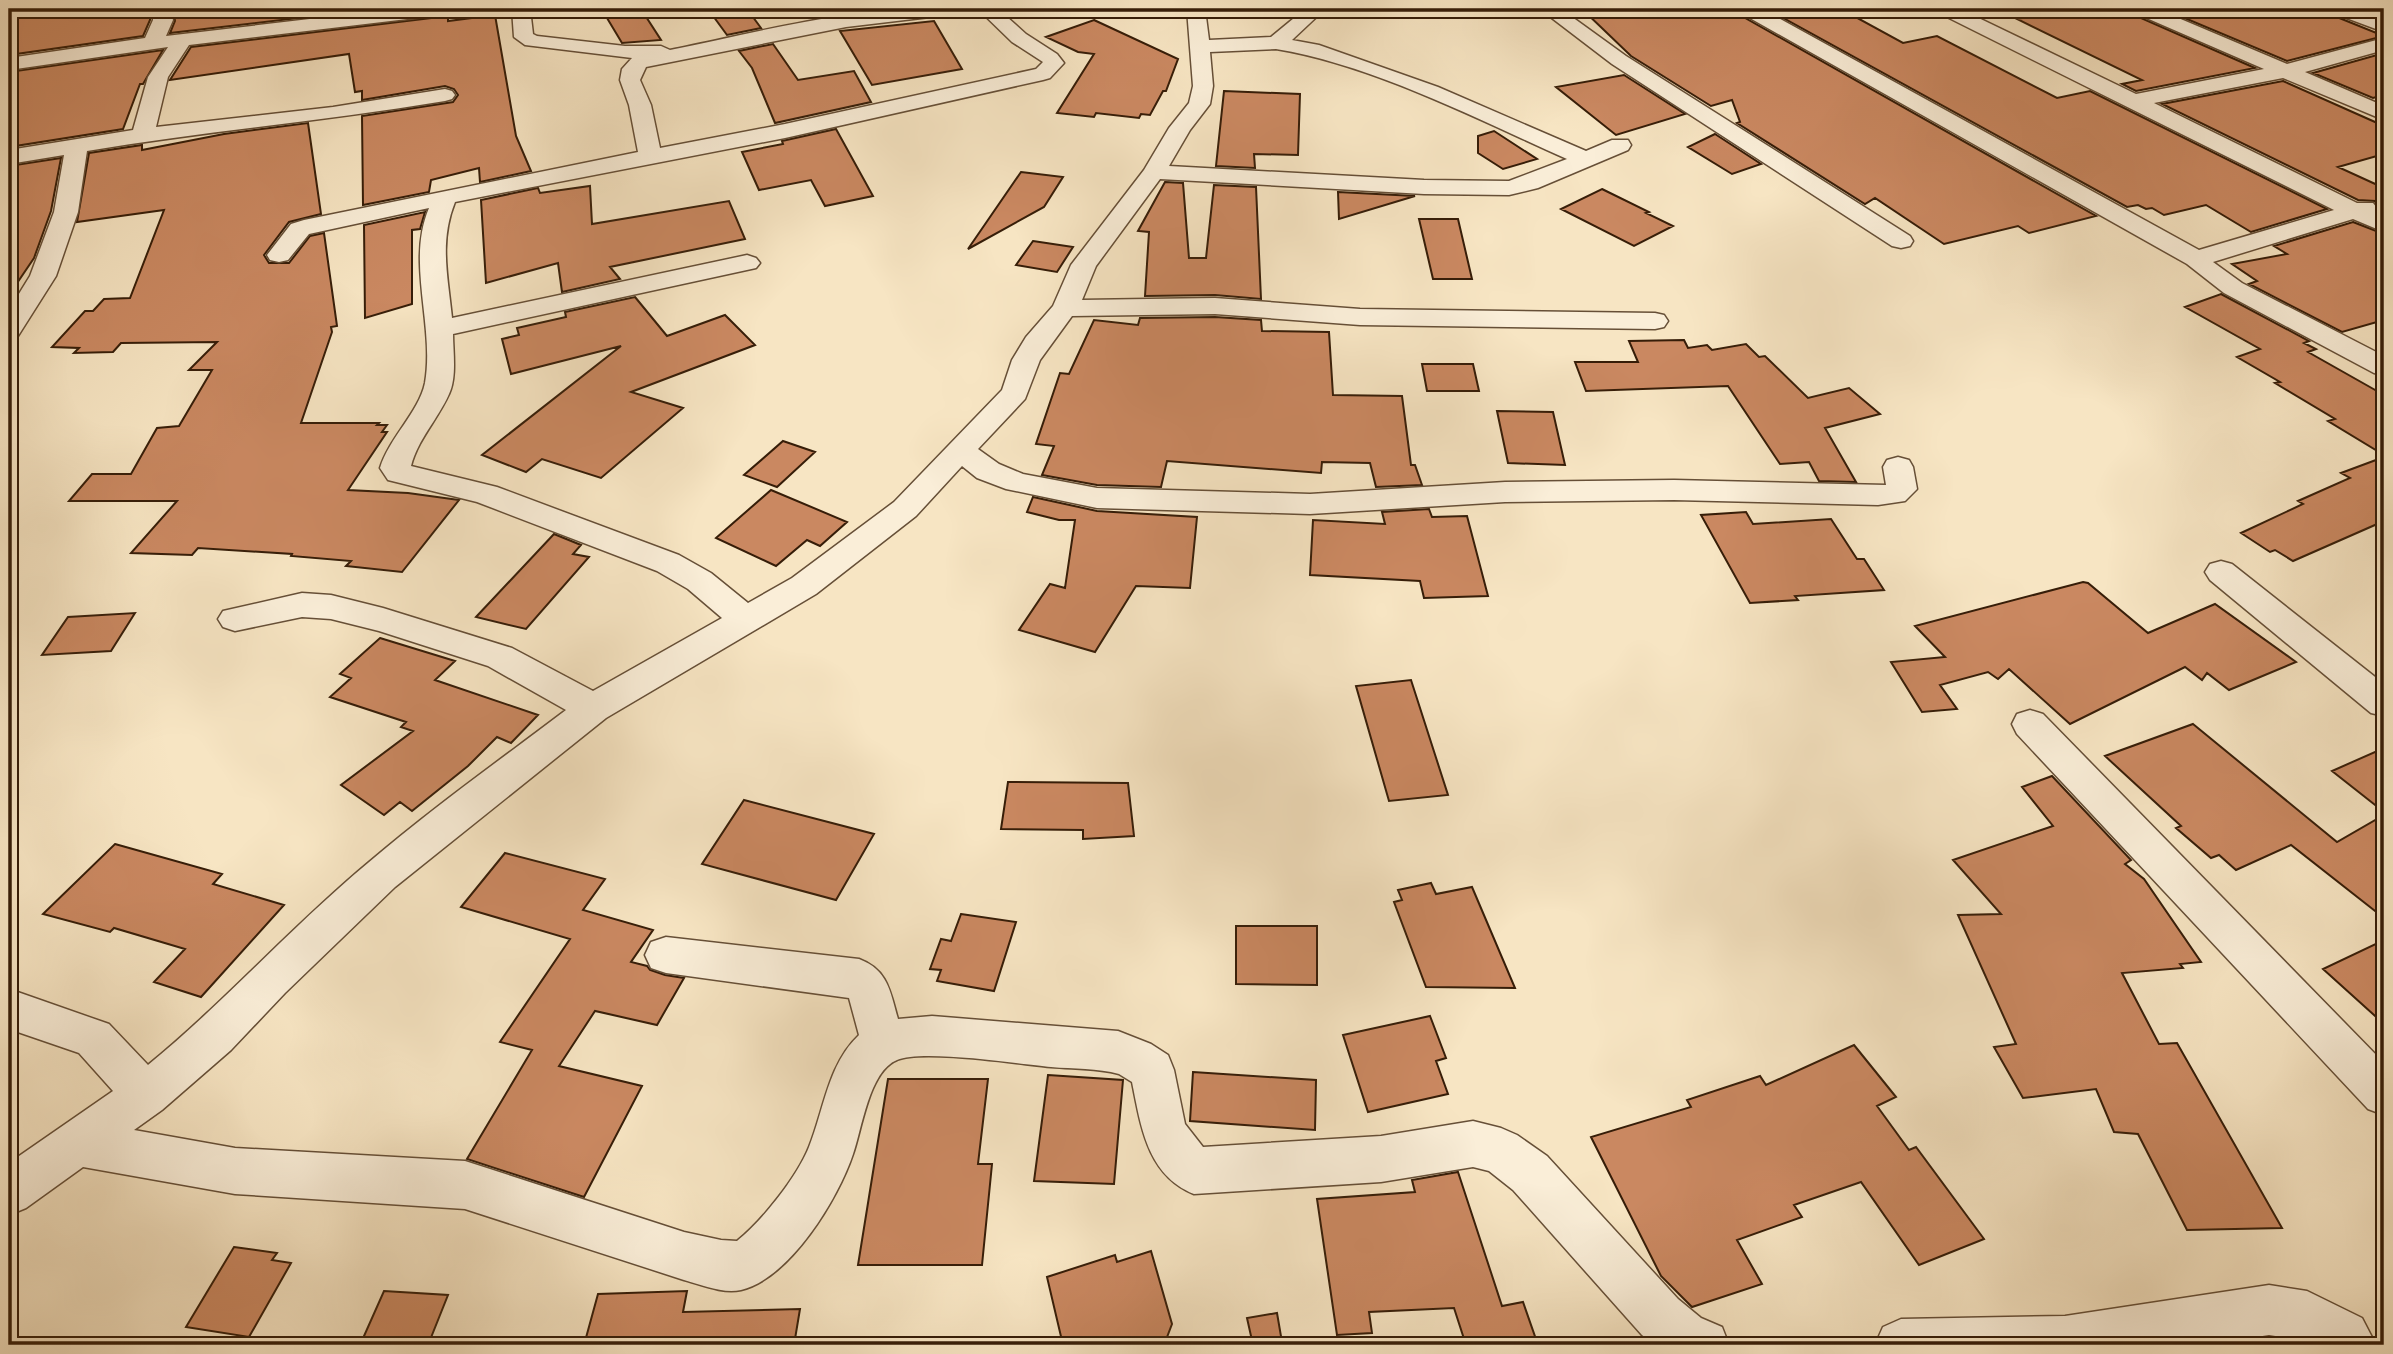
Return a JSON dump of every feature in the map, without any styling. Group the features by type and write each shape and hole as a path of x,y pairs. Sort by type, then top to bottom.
{"street":[{"path":"153,43 163,20 161,9"},
{"path":"9,64 183,39 441,9"},
{"path":"521,9 524,37 532,41 625,52 682,52"},
{"path":"650,156 640,105 630,82 630,73 639,62 846,21 947,9"},
{"path":"279,255 300,229 952,96 1043,74 1052,67 1054,63 1050,58 1019,37 987,9"},
{"path":"9,1191 146,1095 216,1036 270,980 381,875 593,708 804,586 905,509 959,449 1015,393 1026,360 1036,343 1065,308 1084,265 1154,173 1180,128 1199,104 1203,86 1196,9"},
{"path":"1276,43 1315,9"},
{"path":"1549,9 1619,60 1901,242"},
{"path":"1748,9 2196,259 2214,276 2233,288 2384,367"},
{"path":"1946,9 2384,225"},
{"path":"2142,9 2384,114"},
{"path":"2340,9 2384,26"},
{"path":"142,135 158,77 183,39"},
{"path":"1199,46 1276,43 1312,48 1431,91 1587,160"},
{"path":"2135,101 2286,72 2384,44"},
{"path":"9,157 142,135 334,113 445,95"},
{"path":"1154,173 1485,189 1521,186 1620,145"},
{"path":"9,330 43,275 66,212 76,147"},
{"path":"444,199 434,225 433,271 440,329 439,381 436,393 400,451 395,468 399,472 486,494 667,563 696,577 718,593 745,620"},
{"path":"2196,259 2384,200"},
{"path":"440,329 747,263"},
{"path":"1065,308 1215,306 1360,317 1655,321"},
{"path":"959,449 988,471 1052,491 1097,498 1204,503 1310,504 1505,492 1674,491 1878,495 1894,494 1902,489 1898,467"},
{"path":"2221,572 2384,703"},
{"path":"235,619 302,605 331,607 383,620 500,657 593,708"},
{"path":"2030,724 2384,1094"},
{"path":"666,954 859,978 868,989 883,1044"},
{"path":"9,1009 94,1038 146,1095"},
{"path":"77,1143 235,1171 465,1185 684,1256 742,1265 757,1257 781,1231 828,1159 856,1073 868,1056 883,1044 908,1037 932,1036 1118,1052 1152,1070 1162,1131 1175,1153 1194,1171 1381,1159 1473,1144 1501,1151 1530,1173 1660,1317 1684,1337 1704,1345"},
{"path":"1901,1345 2065,1341 2269,1310 2307,1317 2344,1336 2351,1345"}],"building":[{"path":"9,9 150,9 150,20 143,36 9,55"},
{"path":"173,9 375,9 170,33 175,21"},
{"path":"641,9 661,40 622,43 604,13"},
{"path":"708,9 747,9 761,28 727,35"},
{"path":"1582,9 1736,9 1740,15 2096,216 2029,233 2018,226 1944,244 1875,198 1865,204 1737,123 1740,122 1732,100 1711,106 1631,56"},
{"path":"1767,9 1841,9 1903,43 1937,36 2057,98 2090,91 2327,209 2251,232 2206,205 2164,215 2152,208 2146,209 2138,205 2127,207"},
{"path":"2069,9 2130,9 2134,15 2255,68 2136,91 2122,84 2142,80 2017,19"},
{"path":"2163,9 2240,9 2252,14 2270,9 2324,9 2332,15 2384,36 2287,61"},
{"path":"495,15 516,136 531,171 480,182 479,168 431,180 429,192 363,205 362,116 453,102 458,95 454,89 445,86 362,100 362,91 355,92 349,54 170,80 191,47 448,16 448,21"},
{"path":"1094,20 1178,59 1166,91 1163,91 1150,115 1141,114 1139,118 1096,113 1094,117 1057,113 1094,54 1078,52 1046,37"},
{"path":"934,21 962,69 872,85 840,31"},
{"path":"773,44 798,80 854,71 871,102 775,123 752,68 739,51"},
{"path":"163,50 143,84 140,84 123,129 9,147 9,72"},
{"path":"2384,53 2384,95 2373,98 2313,73"},
{"path":"1624,75 1685,114 1616,135 1556,87"},
{"path":"2283,81 2384,126 2384,154 2338,167 2384,188 2384,213 2379,210 2375,201 2358,200 2162,104"},
{"path":"1224,91 1300,94 1298,155 1254,154 1255,168 1216,166"},
{"path":"308,123 321,214 289,222 264,255 269,263 289,263 310,236 324,233 337,326 331,327 332,332 301,423 387,425 382,432 387,432 348,490 408,493 459,500 402,572 346,566 351,561 291,556 292,554 198,548 192,555 131,553 177,501 69,501 92,474 131,474 157,428 179,426 212,370 189,370 217,342 121,343 113,352 74,353 79,348 52,347 85,311 93,311 104,299 130,298 164,210 77,222 89,153 142,145 142,150 224,134"},
{"path":"836,129 873,196 825,206 811,180 759,190 742,152"},
{"path":"1494,131 1537,159 1503,169 1478,153 1478,136"},
{"path":"1715,134 1761,164 1732,174 1688,147"},
{"path":"61,158 51,211 34,258 9,295 9,166"},
{"path":"1021,172 1063,177 1044,207 968,249"},
{"path":"1165,182 1183,183 1189,258 1206,258 1214,185 1256,187 1261,299 1215,295 1145,296 1149,232 1138,231"},
{"path":"590,186 592,224 729,201 745,239 610,267 620,279 562,292 558,263 486,283 481,200 538,188 540,193"},
{"path":"1602,189 1673,226 1634,246 1561,209"},
{"path":"1338,192 1415,196 1339,219"},
{"path":"425,212 420,229 412,230 412,304 365,318 364,225"},
{"path":"1419,219 1458,219 1472,279 1433,279"},
{"path":"2353,222 2384,234 2384,320 2342,332 2249,284 2257,281 2232,264 2287,254 2274,246"},
{"path":"1033,241 1073,247 1057,272 1016,265"},
{"path":"2221,294 2309,341 2304,343 2316,349 2308,352 2384,395 2384,455 2328,421 2335,419 2275,383 2280,382 2237,357 2260,349 2185,307"},
{"path":"635,297 667,336 725,315 755,345 631,392 683,408 601,478 542,459 526,472 482,455 621,346 511,374 502,339 519,335 517,328 566,317 565,312"},
{"path":"1215,317 1261,320 1262,331 1329,332 1333,395 1402,396 1411,465 1415,465 1422,485 1376,487 1370,463 1322,462 1321,473 1167,461 1161,487 1097,485 1042,475 1054,446 1036,444 1060,373 1069,374 1094,320 1138,325 1140,318"},
{"path":"1684,340 1688,348 1707,345 1712,350 1746,344 1759,357 1765,356 1808,398 1849,388 1880,414 1825,428 1856,482 1819,481 1809,462 1780,464 1728,386 1586,391 1575,362 1638,362 1629,341"},
{"path":"1422,364 1473,364 1479,391 1427,391"},
{"path":"1497,411 1553,412 1565,465 1508,463"},
{"path":"783,441 815,452 777,487 744,475"},
{"path":"2384,457 2384,521 2293,561 2275,550 2270,552 2241,533 2303,504 2298,501 2350,478 2341,473"},
{"path":"771,490 847,522 820,546 807,540 776,566 716,538"},
{"path":"1033,497 1097,511 1197,517 1190,588 1136,586 1095,652 1019,630 1050,584 1065,588 1075,520 1059,520 1027,512"},
{"path":"1429,509 1432,517 1467,516 1488,596 1424,598 1420,581 1310,575 1313,520 1385,524 1382,512"},
{"path":"1746,512 1753,524 1831,519 1857,559 1864,559 1884,590 1795,596 1798,600 1750,603 1701,515"},
{"path":"554,534 581,545 573,554 589,557 526,629 476,617"},
{"path":"2083,582 2088,583 2148,633 2215,604 2296,662 2229,690 2207,673 2202,680 2185,667 2070,724 2009,669 1998,679 1988,672 1940,685 1957,709 1922,712 1891,662 1945,657 1915,626"},
{"path":"135,613 111,651 42,655 68,617"},
{"path":"380,638 455,661 435,680 538,715 511,743 497,737 468,766 412,811 400,802 384,815 341,785 413,731 401,727 406,722 330,697 351,678 340,674"},
{"path":"1411,680 1448,795 1389,801 1356,686"},
{"path":"2193,724 2337,842 2384,815 2384,918 2291,845 2236,870 2219,855 2211,858 2176,828 2181,826 2105,756"},
{"path":"2384,748 2384,812 2332,771"},
{"path":"2052,776 2131,860 2125,864 2144,879 2201,962 2180,964 2183,968 2122,973 2159,1044 2177,1043 2282,1228 2187,1230 2138,1134 2114,1132 2096,1089 2023,1098 1994,1047 2016,1044 1958,915 2001,914 1953,860 2053,826 2022,787"},
{"path":"1008,782 1128,783 1134,836 1083,839 1083,830 1001,829"},
{"path":"744,800 874,834 836,900 702,864"},
{"path":"115,844 222,874 213,884 284,905 201,997 154,982 185,949 114,928 110,932 43,914"},
{"path":"505,853 605,879 583,910 653,930 631,962 665,975 684,978 657,1025 595,1011 559,1066 642,1086 584,1197 467,1159 532,1050 500,1042 570,939 461,907"},
{"path":"1431,883 1436,894 1472,887 1515,988 1426,987 1394,902 1402,900 1398,890"},
{"path":"961,914 1016,922 994,991 937,981 941,970 930,969 941,939 951,941"},
{"path":"1236,926 1317,926 1317,985 1236,984"},
{"path":"2384,940 2384,1024 2323,969"},
{"path":"1430,1016 1446,1058 1436,1061 1448,1094 1368,1112 1343,1035"},
{"path":"1854,1045 1896,1097 1877,1106 1909,1150 1916,1147 1984,1239 1919,1265 1861,1182 1794,1205 1802,1217 1737,1240 1762,1284 1692,1307 1661,1276 1591,1137 1691,1107 1687,1100 1760,1076 1766,1085"},
{"path":"1193,1072 1316,1080 1315,1130 1190,1121"},
{"path":"1048,1075 1123,1080 1114,1184 1034,1181"},
{"path":"888,1079 988,1079 978,1164 992,1164 982,1265 858,1265"},
{"path":"1458,1172 1502,1306 1523,1302 1538,1345 1466,1345 1454,1308 1369,1312 1372,1333 1337,1335 1317,1199 1415,1192 1412,1180"},
{"path":"234,1247 277,1253 272,1260 291,1263 249,1337 186,1327"},
{"path":"1151,1251 1172,1324 1164,1345 1063,1345 1047,1277 1115,1255 1117,1262"},
{"path":"384,1291 448,1295 428,1345 360,1345"},
{"path":"687,1291 683,1312 800,1309 794,1345 584,1345 598,1294"},
{"path":"1277,1313 1282,1342 1253,1345 1247,1318"}]}
